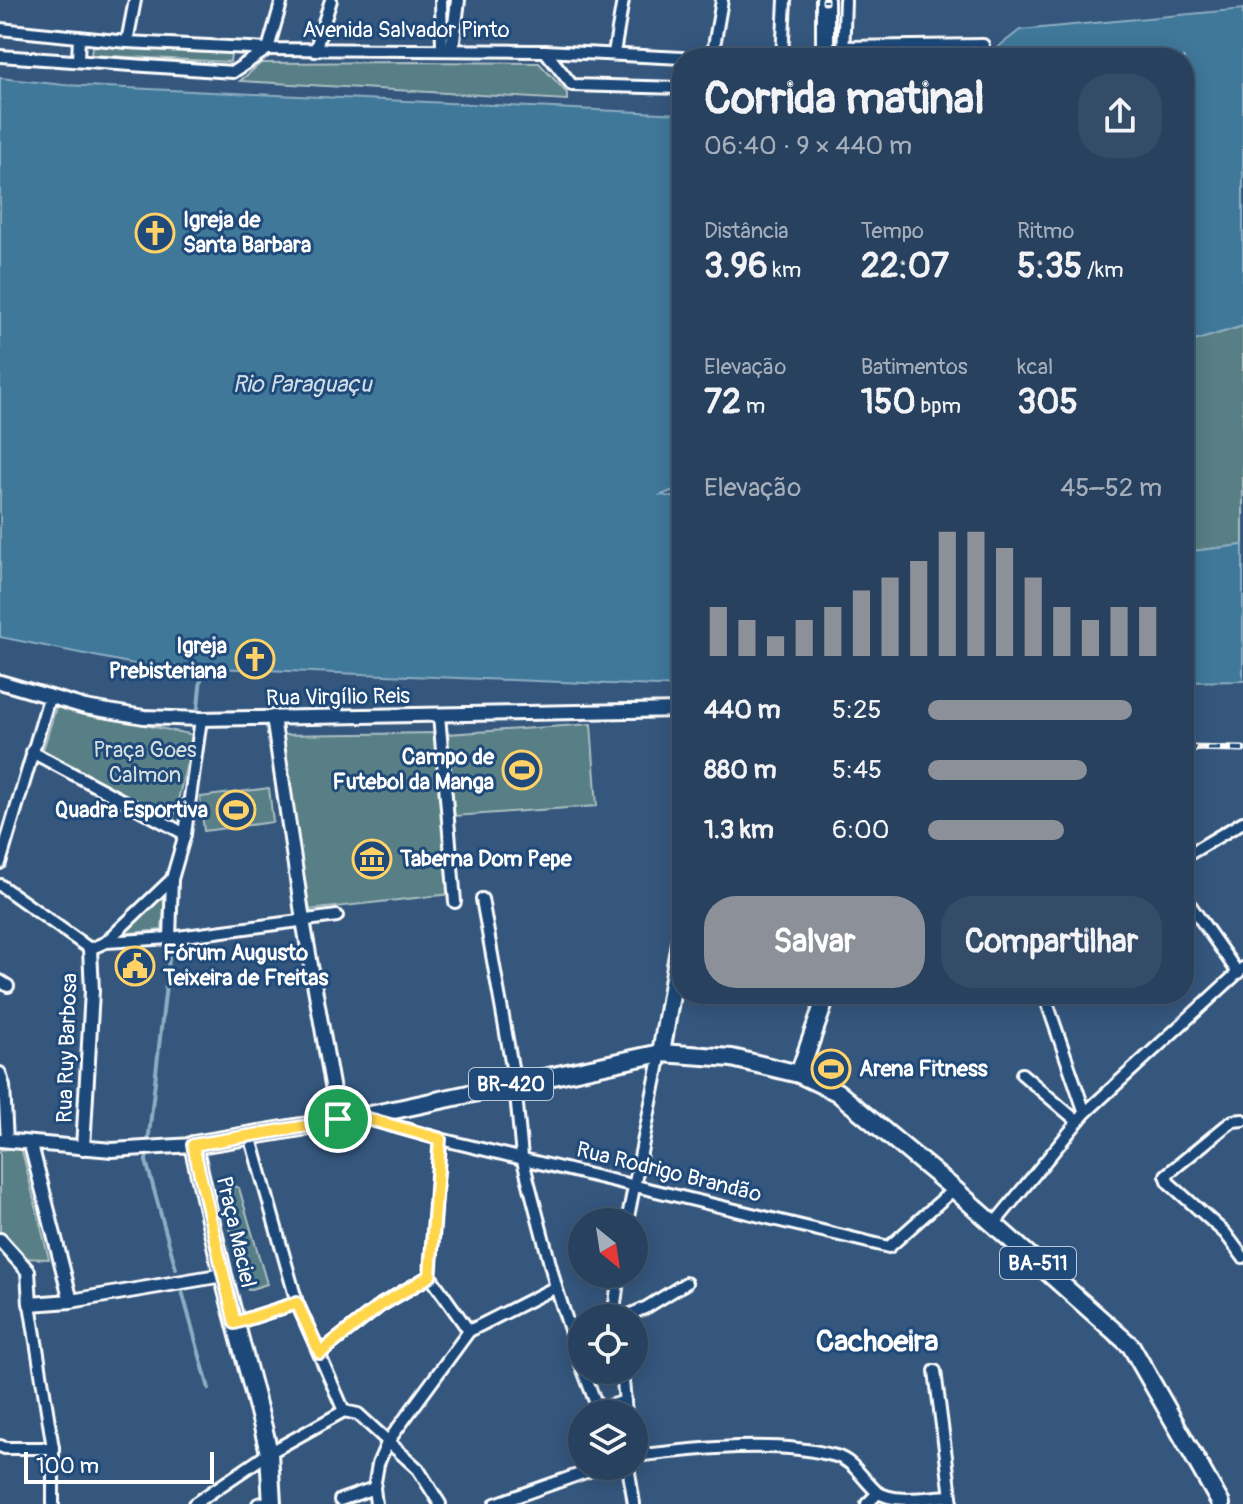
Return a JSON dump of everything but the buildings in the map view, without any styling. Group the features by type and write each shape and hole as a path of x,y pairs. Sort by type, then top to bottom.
{"main road":[{"path":"825,1 825,48"},
{"path":"661,1053 672,989"},
{"path":"799,1074 824,1004"},
{"name":"BR-420","path":"193,1145 361,1117 661,1053 732,1058 799,1074"},
{"name":"BA-511","path":"799,1074 837,1092 954,1189 1131,1346 1221,1504"},
{"name":"Praça Maciel","path":"193,1145 269,1453 267,1503"}],"street":[{"path":"127,42 135,0"},
{"path":"0,56 233,72 268,49 282,0"},
{"path":"315,51 331,0"},
{"path":"441,0 447,49"},
{"path":"447,49 458,0"},
{"path":"614,53 623,0"},
{"path":"714,48 722,0"},
{"path":"783,48 785,0"},
{"path":"843,48 845,0"},
{"name":"Avenida Salvador Pinto","path":"0,29 127,42 315,51 447,49 672,57"},
{"path":"78,60 79,37"},
{"path":"923,48 983,45"},
{"path":"545,51 572,85 672,88"},
{"name":"Rua Virgílio Reis","path":"0,682 49,698 144,717 201,719 672,710"},
{"path":"0,863 49,698"},
{"path":"439,715 455,902"},
{"path":"273,717 303,920 338,1119"},
{"path":"170,938 172,879 185,834 201,719"},
{"path":"32,752 185,834"},
{"path":"1194,851 1243,822"},
{"path":"0,885 90,949 106,942 172,879"},
{"path":"482,899 515,1084 522,1157 568,1330"},
{"path":"994,1224 1081,1117 1241,971 1194,909"},
{"path":"106,942 170,938 337,916"},
{"name":"Rua Ruy Barbosa","path":"83,1148 92,991 90,949"},
{"path":"1047,1004 1081,1117"},
{"path":"629,1208 661,1053"},
{"path":"0,1073 4,1086 4,1140 31,1145 112,1150 193,1145"},
{"path":"1022,1074 1081,1117"},
{"name":"Rua Rodrigo Brandão","path":"361,1117 440,1139 889,1247 954,1189"},
{"path":"1243,1120 1233,1121 1166,1175 1169,1183 1225,1233 1243,1257"},
{"name":"Praça Maciel","path":"250,1135 297,1303 344,1411"},
{"path":"440,1139 430,1276 469,1331"},
{"path":"31,1145 71,1301"},
{"path":"0,1240 28,1271 30,1304 53,1448 53,1504"},
{"path":"30,1304 71,1301 223,1275"},
{"path":"320,1353 381,1305 430,1276"},
{"path":"648,1306 686,1283"},
{"path":"376,1504 374,1488 378,1464 387,1443 469,1331 556,1287"},
{"name":"Praça Maciel","path":"235,1323 297,1303"},
{"path":"648,1454 701,1448 782,1448 837,1456 878,1493 898,1499 950,1500 935,1371"},
{"path":"194,1504 269,1453 344,1411 358,1414 418,1469 440,1504"},
{"path":"0,1446 53,1448"},
{"path":"495,1504 568,1478"},
{"path":"630,1480 634,1504"},
{"path":"340,1500 374,1488"},
{"path":"867,1504 878,1493"}],"green space":[{"path":"92,46 231,53 230,62 91,55"},
{"path":"261,63 539,63 567,93 567,100 240,81"},
{"path":"1243,326 1243,545 1194,551 1194,341"},
{"name":"Praça Goes Calmon","path":"56,707 194,735 173,820 43,750"},
{"name":"Campo de Futebol da Manga","path":"591,724 597,806 454,816 448,734"},
{"path":"439,733 451,894 300,911 274,735"},
{"name":"Quadra Esportiva","path":"269,788 273,822 204,831 200,797"},
{"path":"165,895 162,930 119,934"},
{"path":"21,1147 49,1259 19,1258 0,1233 0,1150"},
{"path":"228,1184 239,1188 267,1284 248,1290 219,1191"}],"water":[{"path":"1243,9 1243,326 1194,341 1194,48 997,48 1020,30"},
{"name":"Rio Paraguaçu","path":"0,78 64,85 672,114 672,491 661,495 672,497 672,687 139,665 0,637"},
{"path":"1243,545 1243,681 1194,682 1194,551"}],"waterway":[{"path":"197,717 202,667"},
{"path":"176,892 179,873"},
{"path":"171,941 146,1161 176,1269"},
{"path":"182,1291 209,1389"}],"railway":[{"path":"1194,748 1243,749"}],"place":[{"name":"Igreja de Santa Barbara","path":"155,233"},
{"name":"Igreja Prebisteriana","path":"255,659"},
{"name":"Campo de Futebol da Manga","path":"522,770"},
{"name":"Quadra Esportiva","path":"236,810"},
{"name":"Taberna Dom Pepe","path":"372,859"},
{"name":"Fórum Augusto Teixeira de Freitas","path":"135,966"},
{"name":"Arena Fitness","path":"831,1069"}],"district":[{"name":"Cachoeira","path":"877,1341"}],"route":[{"path":"361,1117 440,1139 430,1276 381,1305 320,1353 297,1303 235,1323 193,1145 338,1119 361,1117"}]}
